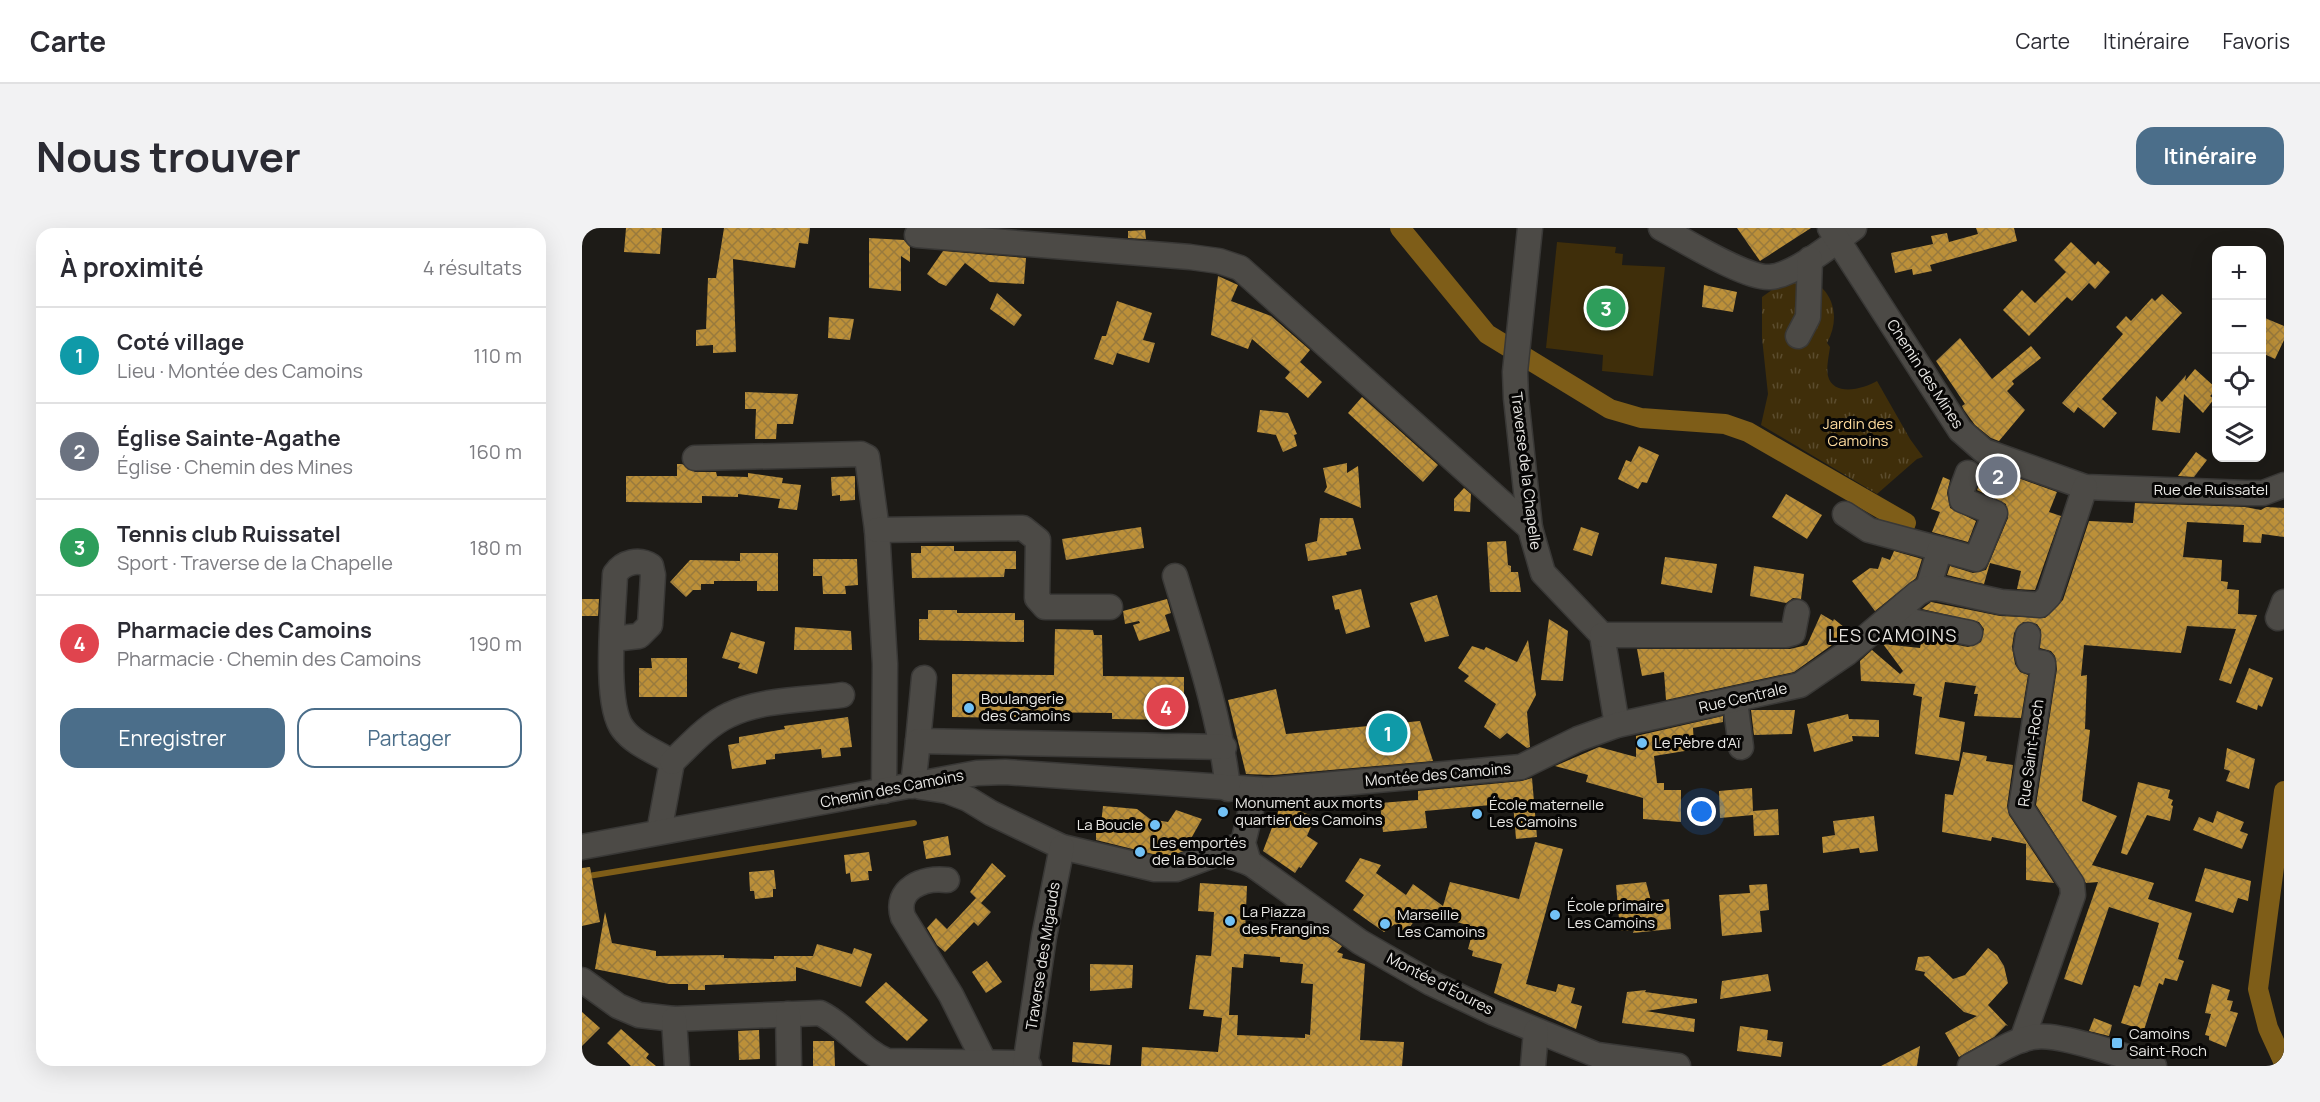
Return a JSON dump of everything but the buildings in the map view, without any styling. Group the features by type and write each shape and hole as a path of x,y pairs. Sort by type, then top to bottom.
{"street":[{"name":"Traverse de la Chapelle","path":"1530,228 1515,372 1515,398 1530,528 1543,573 1602,634"},
{"path":"1661,228 1750,274 1768,278 1779,276 1809,259 1840,232"},
{"name":"Chemin des Mines","path":"1840,232 1960,430 1973,461 2056,477 2085,487"},
{"path":"917,234 1190,257 1219,261 1239,268 1530,528"},
{"path":"1798,336 1808,317 1809,259"},
{"path":"695,458 861,454 869,462 877,530 885,664 884,791"},
{"path":"1845,514 1869,530 1976,559 1995,513 1962,500 1961,492 1973,461"},
{"name":"Rue de Ruissatel","path":"2085,487 2263,493 2284,485"},
{"path":"1940,549 1928,588 2001,602 2040,605 2049,596 2085,487"},
{"path":"877,530 1023,528 1038,540 1037,598 1045,607 1110,607"},
{"path":"924,678 913,786 947,791 968,799 991,813 1062,847 1155,869 1176,869 1238,853 1251,810 1228,788 1224,747 1214,703 1175,576"},
{"name":"Rue Centrale","path":"1617,725 1800,685 1847,653 1918,593 1928,588"},
{"path":"1617,725 1602,634 1786,635 1793,633 1797,612"},
{"path":"1892,617 1970,633"},
{"name":"Rue Saint-Roch","path":"2022,1040 2073,895 2072,884 2021,808 2043,669 2043,663 2029,661 2026,649 2028,635"},
{"path":"613,639 612,705 616,720 633,739 672,762"},
{"path":"659,832 672,762 694,740 728,715 754,706 842,695"},
{"path":"1735,701 1740,747"},
{"name":"Montée des Camoins","path":"1228,788 1296,788 1521,767 1578,739 1617,725"},
{"path":"918,741 1224,747"},
{"path":"968,799 966,785 970,777 977,773"},
{"name":"Chemin des Camoins","path":"582,847 977,773 1065,776 1228,788"},
{"name":"Traverse des Migauds","path":"1026,1065 1044,937 1062,847"},
{"name":"Montée d'Éoures","path":"1238,853 1360,942 1431,983 1536,1031 1598,1055 1677,1066"},
{"path":"947,880 934,878 912,886 903,896 899,906 903,917 951,995 986,1064"},
{"path":"582,980 618,1006 639,1015 674,1018 820,1013 835,1020 873,1055 886,1061 1026,1065"},
{"path":"788,1014 789,1066"},
{"path":"674,1018 677,1066"},
{"path":"1533,1066 1536,1031"},
{"path":"1970,1066 2022,1040 2049,1037 2154,1066"}],"green space":[{"path":"1557,242 1616,247 1615,253 1623,254 1622,265 1665,267 1653,376 1602,371 1603,355 1546,348"},
{"name":"Jardin des Camoins","path":"1793,275 1816,283 1830,299 1834,320 1827,343 1830,347 1827,369 1831,383 1842,389 1849,389 1865,387 1877,381 1910,439 1923,457 1917,459 1877,494 1761,425 1768,394 1762,338 1762,297"}],"waterway":[{"path":"1400,228 1487,334 1610,409 1641,418 1725,424 1748,432 1906,523"},
{"path":"2284,791 2258,989 2268,1028 2284,1063"},
{"path":"582,877 914,823"}],"place":[{"name":"Tennis club Ruissatel","path":"1606,308"},
{"name":"Église Sainte-Agathe","path":"1998,476"},
{"name":"Pharmacie des Camoins","path":"1166,707"},
{"name":"Boulangerie des Camoins","path":"969,708"},
{"name":"Coté village","path":"1388,733"},
{"name":"Le Pèbre d'Aï","path":"1642,743"},
{"name":"Monument aux morts quartier des Camoins","path":"1223,812"},
{"name":"École maternelle Les Camoins","path":"1477,814"},
{"name":"La Boucle","path":"1155,825"},
{"name":"Les emportés de la Boucle","path":"1140,852"},
{"name":"École primaire Les Camoins","path":"1555,915"},
{"name":"La Piazza des Frangins","path":"1230,921"},
{"name":"Marseille Les Camoins","path":"1385,924"},
{"name":"Camoins Saint-Roch","path":"2117,1043"}],"district":[{"name":"LES CAMOINS","path":"1893,636"}]}
